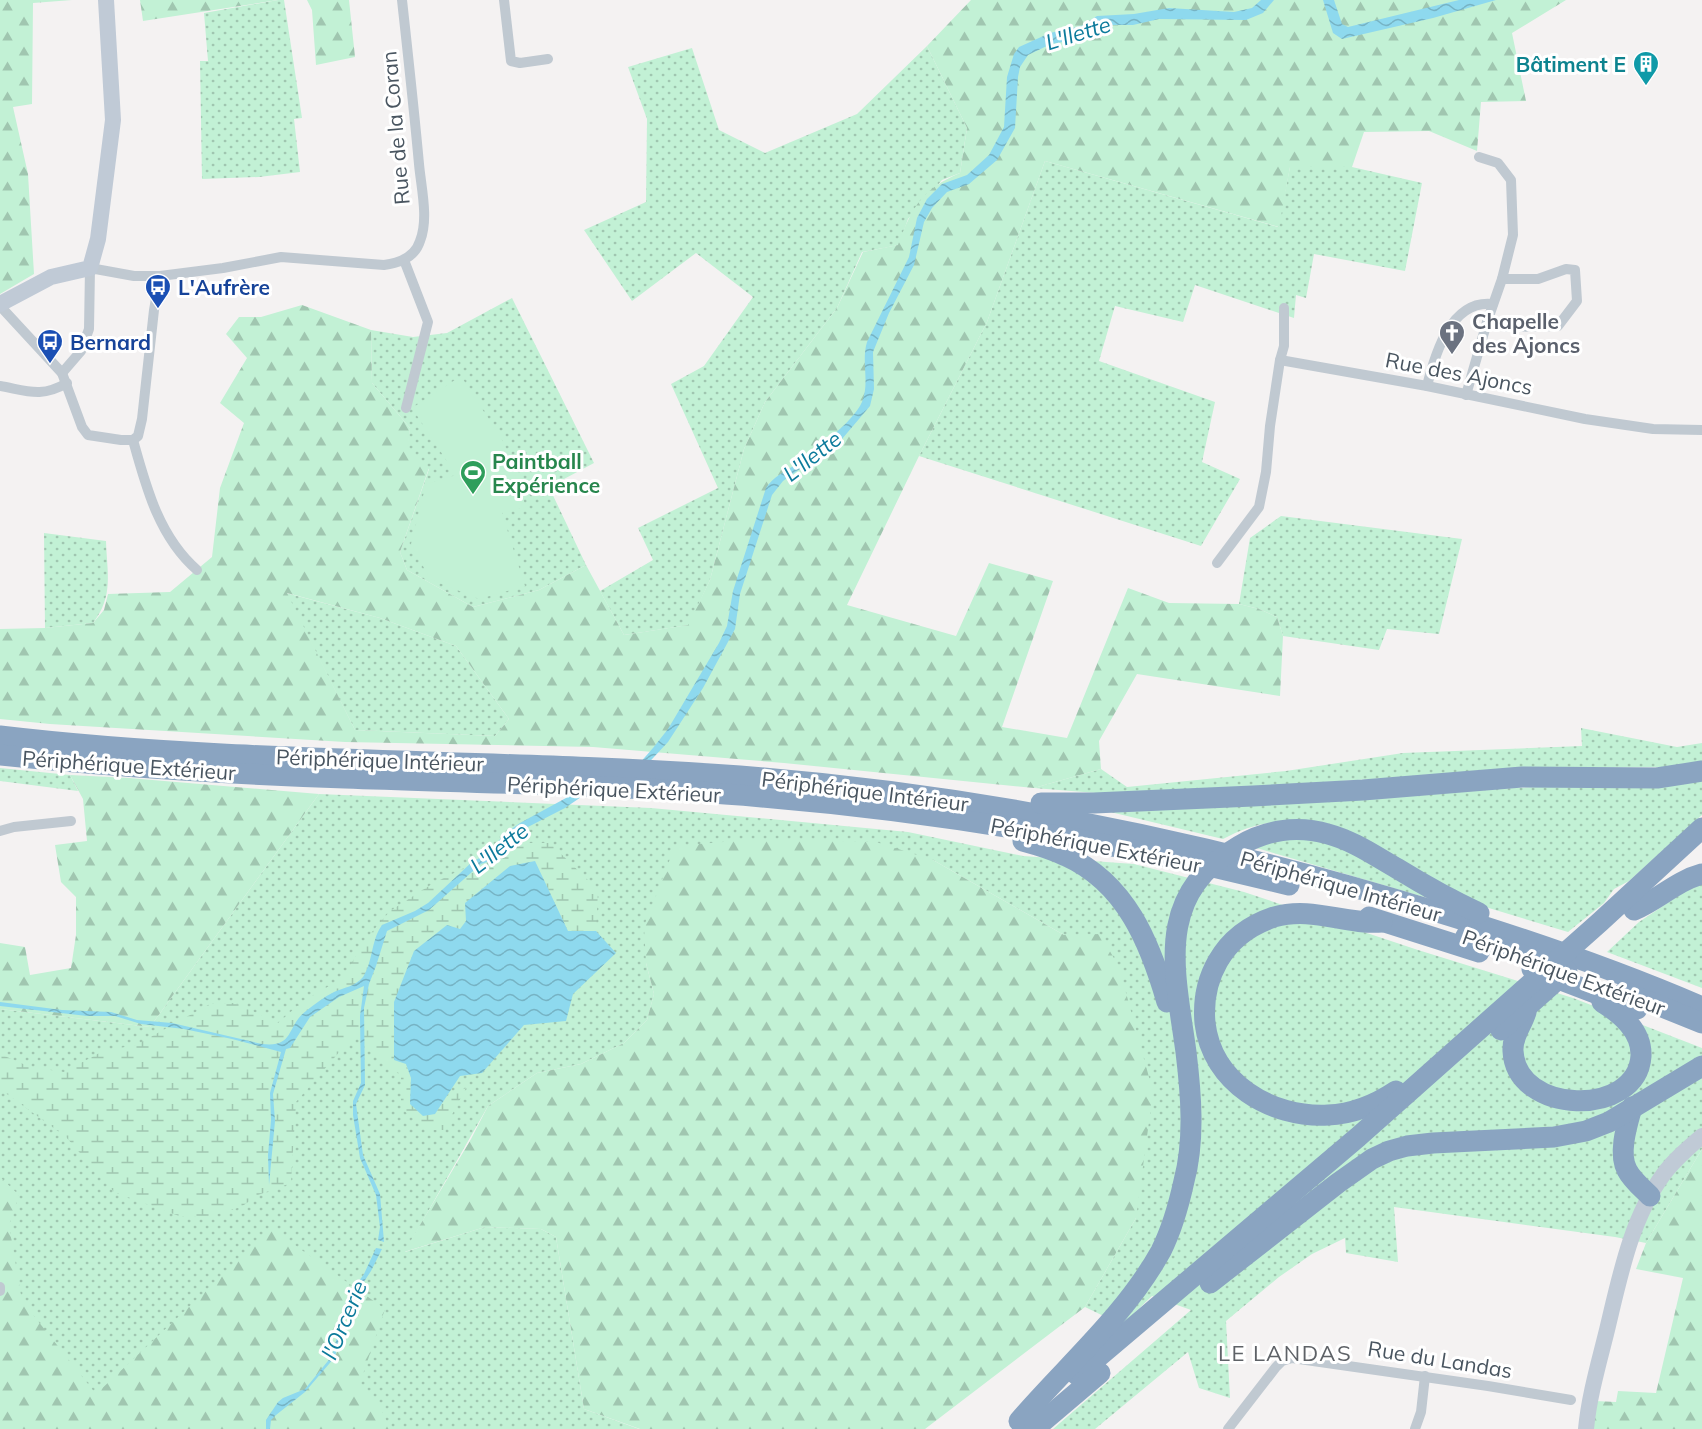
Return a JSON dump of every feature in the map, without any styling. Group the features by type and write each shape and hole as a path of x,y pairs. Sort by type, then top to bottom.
{"highway":[{"name":"Périphérique Intérieur","path":"0,736 185,752 577,767 655,781 831,784 1082,821 1191,845 1380,895 1502,933 1692,998 1702,1007"},
{"name":"Périphérique Extérieur","path":"0,755 88,764 223,773 561,786 655,781 966,821 1089,841 1182,860 1386,911 1580,975 1702,1023"},
{"path":"930,797 949,790 1034,803 1094,803 1363,790 1522,777 1657,778 1702,771"},
{"path":"966,821 984,834 1021,840 1069,857 1100,877 1124,902 1140,928 1155,960 1167,1001 1181,1086 1189,1104"},
{"path":"1382,922 1370,923 1307,912 1297,913 1266,920 1244,932 1226,949 1212,971 1207,986 1204,1016 1211,1048 1223,1070 1240,1087 1253,1096 1287,1111 1315,1115 1341,1114 1366,1108 1405,1086 1432,1065 1451,1073 1702,828"},
{"path":"1021,1426 1139,1286 1161,1251 1173,1218 1185,1177 1191,1121 1186,1054 1174,976 1176,935 1186,899 1202,876 1227,853 1254,837 1282,830 1318,832 1343,838 1359,846 1445,897 1487,917 1497,925 1502,933"},
{"path":"1604,923 1702,841"},
{"path":"1590,990 1632,1027 1640,1043 1638,1067 1633,1078 1623,1088 1600,1098 1572,1100 1538,1091 1523,1078 1514,1059 1513,1043 1525,1002 1634,910 1702,848"},
{"path":"1634,910 1646,906 1676,885 1702,874"},
{"path":"1268,880 1271,890 1508,961 1702,1034"},
{"path":"1218,1267 1372,1159 1389,1151 1433,1143 1571,1136 1598,1127 1702,1066"},
{"path":"1021,1426 1131,1346 1190,1291 1442,1069"},
{"path":"1632,1107 1626,1135 1624,1161 1633,1178 1650,1196"},
{"path":"1021,1426 1062,1388 1190,1291"}],"street":[{"path":"0,386 41,393 54,390 81,351 89,329 90,268 99,239 112,120 106,0"},
{"name":"Rue de la Coran","path":"402,0 423,216 423,232 416,250 404,260"},
{"path":"504,0 511,61 520,63 548,58"},
{"path":"1466,394 1502,279 1513,235 1511,180 1498,163 1479,157"},
{"path":"160,276 138,436 133,440 88,435 82,427 64,378 0,305 51,277 90,268 134,276 160,276 281,258 380,265 404,260 428,322 406,408"},
{"path":"1487,322 1505,327 1558,326 1577,301 1575,270 1566,269 1539,279 1502,279"},
{"path":"1427,386 1432,365 1455,320 1468,308 1485,303 1493,304"},
{"path":"1217,563 1259,507 1266,472 1280,360 1284,346 1284,308"},
{"name":"Rue des Ajoncs","path":"1280,360 1427,386 1585,419 1653,429 1702,430"},
{"path":"133,440 143,477 161,522 176,549 197,570"},
{"path":"0,831 14,827 71,821"},
{"path":"1586,1429 1590,1401 1625,1259 1642,1213 1662,1176 1673,1162 1702,1136"},
{"name":"Rue du Landas","path":"1228,1429 1282,1361 1292,1358 1425,1376 1571,1400"},
{"path":"1415,1429 1421,1412 1425,1376"}],"green space":[{"path":"0,0 72,0 33,3 32,104 13,107 28,174 34,274 0,294"},
{"path":"140,0 278,0 143,21"},
{"path":"284,0 302,118 294,119 300,172 259,177 202,179 200,61 208,61 204,13"},
{"path":"307,0 349,0 355,57 316,65 312,10"},
{"path":"971,0 1566,0 1512,33 1526,101 1481,102 1477,151 1429,131 1364,132 1352,167 1290,167 1279,227 1045,161 987,322 847,605 956,636 989,563 1053,581 1002,727 1067,738 1128,588 1169,603 1239,604 1277,617 1283,636 1280,696 1137,674 1099,741 1101,769 1034,788 593,747 345,742 0,719 0,629 45,628 93,623 104,610 108,594 170,592 212,557 220,488 244,423 220,403 247,358 226,334 239,317 261,317 302,305 371,330 372,383 410,428 408,448 429,468 400,552 407,570 473,607 539,590 586,565 624,635 688,625 710,580 744,449 765,402 837,308 863,252 898,245 908,220 920,201 936,186 960,173 967,128 927,46","holes":["287,593 380,618 456,646 509,719 495,736 355,730"]},
{"path":"927,46 967,128 960,173 942,180 908,219 899,245 862,252 837,308 765,402 744,449 710,580 689,625 624,635 600,591 653,560 638,528 718,488 671,384 704,366 753,297 696,253 632,301 584,230 646,202 647,119 628,67 692,48 719,130 765,153 857,114"},
{"path":"1045,161 1278,227 1290,167 1352,167 1422,183 1405,271 1314,254 1306,298 1296,295 1294,318 1195,285 1183,322 1115,306 1099,361 1215,402 1202,462 1240,479 1201,546 919,456 987,322"},
{"path":"512,298 594,463 549,487 586,565 539,590 473,607 407,570 400,552 429,469 407,448 410,428 372,383 371,330 413,337 447,333"},
{"name":"Paintball Expérience","path":"461,376 504,443 526,507 502,513 525,586 479,599 430,579 411,544 426,484 456,475 412,408"},
{"path":"1281,516 1462,539 1439,634 1387,629 1379,650 1283,636 1277,617 1239,604 1250,538"},
{"path":"44,533 106,541 107,594 100,613 93,623 45,628"},
{"path":"286,593 380,618 456,646 509,719 495,736 355,730"},
{"path":"1581,728 1677,747 1702,743 1702,761 1677,767 1544,768 1121,795 1034,788 1101,769 1127,787 1286,771 1403,753 1582,746"},
{"path":"0,768 70,775 78,791 0,781"},
{"path":"70,775 319,794 150,1027 0,1009 0,943 25,947 30,975 71,968 76,935 76,897 61,882 55,845 87,841 83,799"},
{"path":"1702,780 1702,815 1629,881 1614,889 1604,903 1568,932 1469,902 1290,820 1256,826 1223,839 1102,810 1466,790"},
{"path":"319,794 651,808 908,832 1023,856 1134,864 1244,892 1418,950 1573,998 1702,1048 1702,1149 1646,1243 1394,1207 1398,1262 1346,1253 1345,1238 1312,1254 1279,1277 1226,1321 1230,1398 1199,1388 1188,1352 1095,1429 1053,1429 1191,1310 1152,1296 1122,1325 1085,1307 1136,1218 1064,935 933,860 646,963 654,994 647,1020 624,1043 581,1064 537,1073 488,1106 405,1252 485,1227 541,1229 556,1237 584,1409 639,1429 0,1429 0,1009 150,1027"},
{"path":"1279,837 1332,840 1431,899 1253,847"},
{"path":"735,841 876,842 933,860 1064,935 1100,934 1119,967 1153,1092 1136,1218 1085,1307 925,1429 640,1429 584,1409 556,1237 541,1229 485,1227 404,1252 488,1106 537,1073 581,1064 624,1043 647,1020 654,994 646,963 644,926 675,846"},
{"path":"514,843 550,843 598,890 596,931 568,931 535,862 466,921 460,929 406,1064 411,1078 410,1104 435,1114 447,1096 466,1088 444,1130 426,1130 401,1108 401,1076 354,1035 296,1102 291,1183 258,1195 241,1207 207,1217 179,1216 114,1192 66,1137 0,1089 0,1054 30,1067 64,1072 103,1051 136,1045 210,1004 235,1003 278,1023 303,1001 343,978 365,940 390,911 432,884"},
{"path":"1702,880 1702,988 1607,952 1639,922"},
{"path":"1702,1149 1702,1429 1591,1429 1595,1401 1616,1402 1618,1391 1656,1393 1683,1278 1636,1269 1646,1243"},
{"path":"0,1177 19,1195 9,1225 22,1301 96,1394 272,1229 385,1309 359,1386 381,1409 390,1429 0,1429"}],"water":[{"name":"L'Ilette","path":"1261,0 1274,0 1263,13 1246,20 1159,19 1133,25 1102,26 1085,38 1051,44 1028,55 1020,67 1018,77 1015,128 997,160 969,184 947,192 932,208 924,222 914,265 889,313 873,352 874,389 870,406 842,439 783,481 772,495 740,594 735,629 703,688 668,742 640,772 584,795 565,808 524,829 512,837 490,861 481,864 429,910 387,931 369,984 364,1008 365,1085 356,1104 363,1155 380,1194 384,1242 378,1240 380,1227 376,1195 360,1158 353,1115 353,1101 361,1083 360,1016 364,986 339,997 310,1017 290,1048 286,1049 273,1094 275,1121 269,1185 270,1093 281,1052 232,1039 184,1029 141,1024 115,1016 87,1016 0,1006 0,1002 62,1010 111,1012 137,1020 172,1023 262,1044 280,1043 289,1035 295,1023 306,1011 327,996 353,985 363,977 382,925 428,903 472,862 485,855 506,833 566,798 603,768 638,765 668,729 727,626 733,591 766,488 775,478 842,427 862,402 867,342 909,257 917,218 927,199 942,184 967,175 989,155 1004,127 1007,77 1014,54 1019,47 1050,33 1081,26 1097,16 1134,14 1169,8 1234,12 1252,8"},
{"path":"1323,0 1334,0 1342,24 1348,27 1459,0 1496,0 1433,18 1342,39 1333,33"},
{"path":"535,861 568,931 596,931 616,953 573,994 566,1021 524,1025 482,1073 460,1076 435,1114 423,1116 410,1104 411,1078 406,1064 394,1060 394,1002 414,951 447,925 460,929 466,921 465,903 510,866"},
{"path":"376,1248 382,1249 371,1271 346,1309 335,1357 305,1392 271,1420 270,1429 266,1429 266,1420 278,1402 305,1389 332,1356 347,1298 364,1274"}],"place":[{"name":"Bâtiment E","path":"1646,87"},
{"name":"L'Aufrère","path":"158,310"},
{"name":"Chapelle des Ajoncs","path":"1452,356"},
{"name":"Bernard","path":"50,365"},
{"name":"Paintball Expérience","path":"473,496"}],"district":[{"name":"LE LANDAS","path":"1285,1353"}],"water label":[{"name":"l'Orcerie","path":"344,1320"}]}
